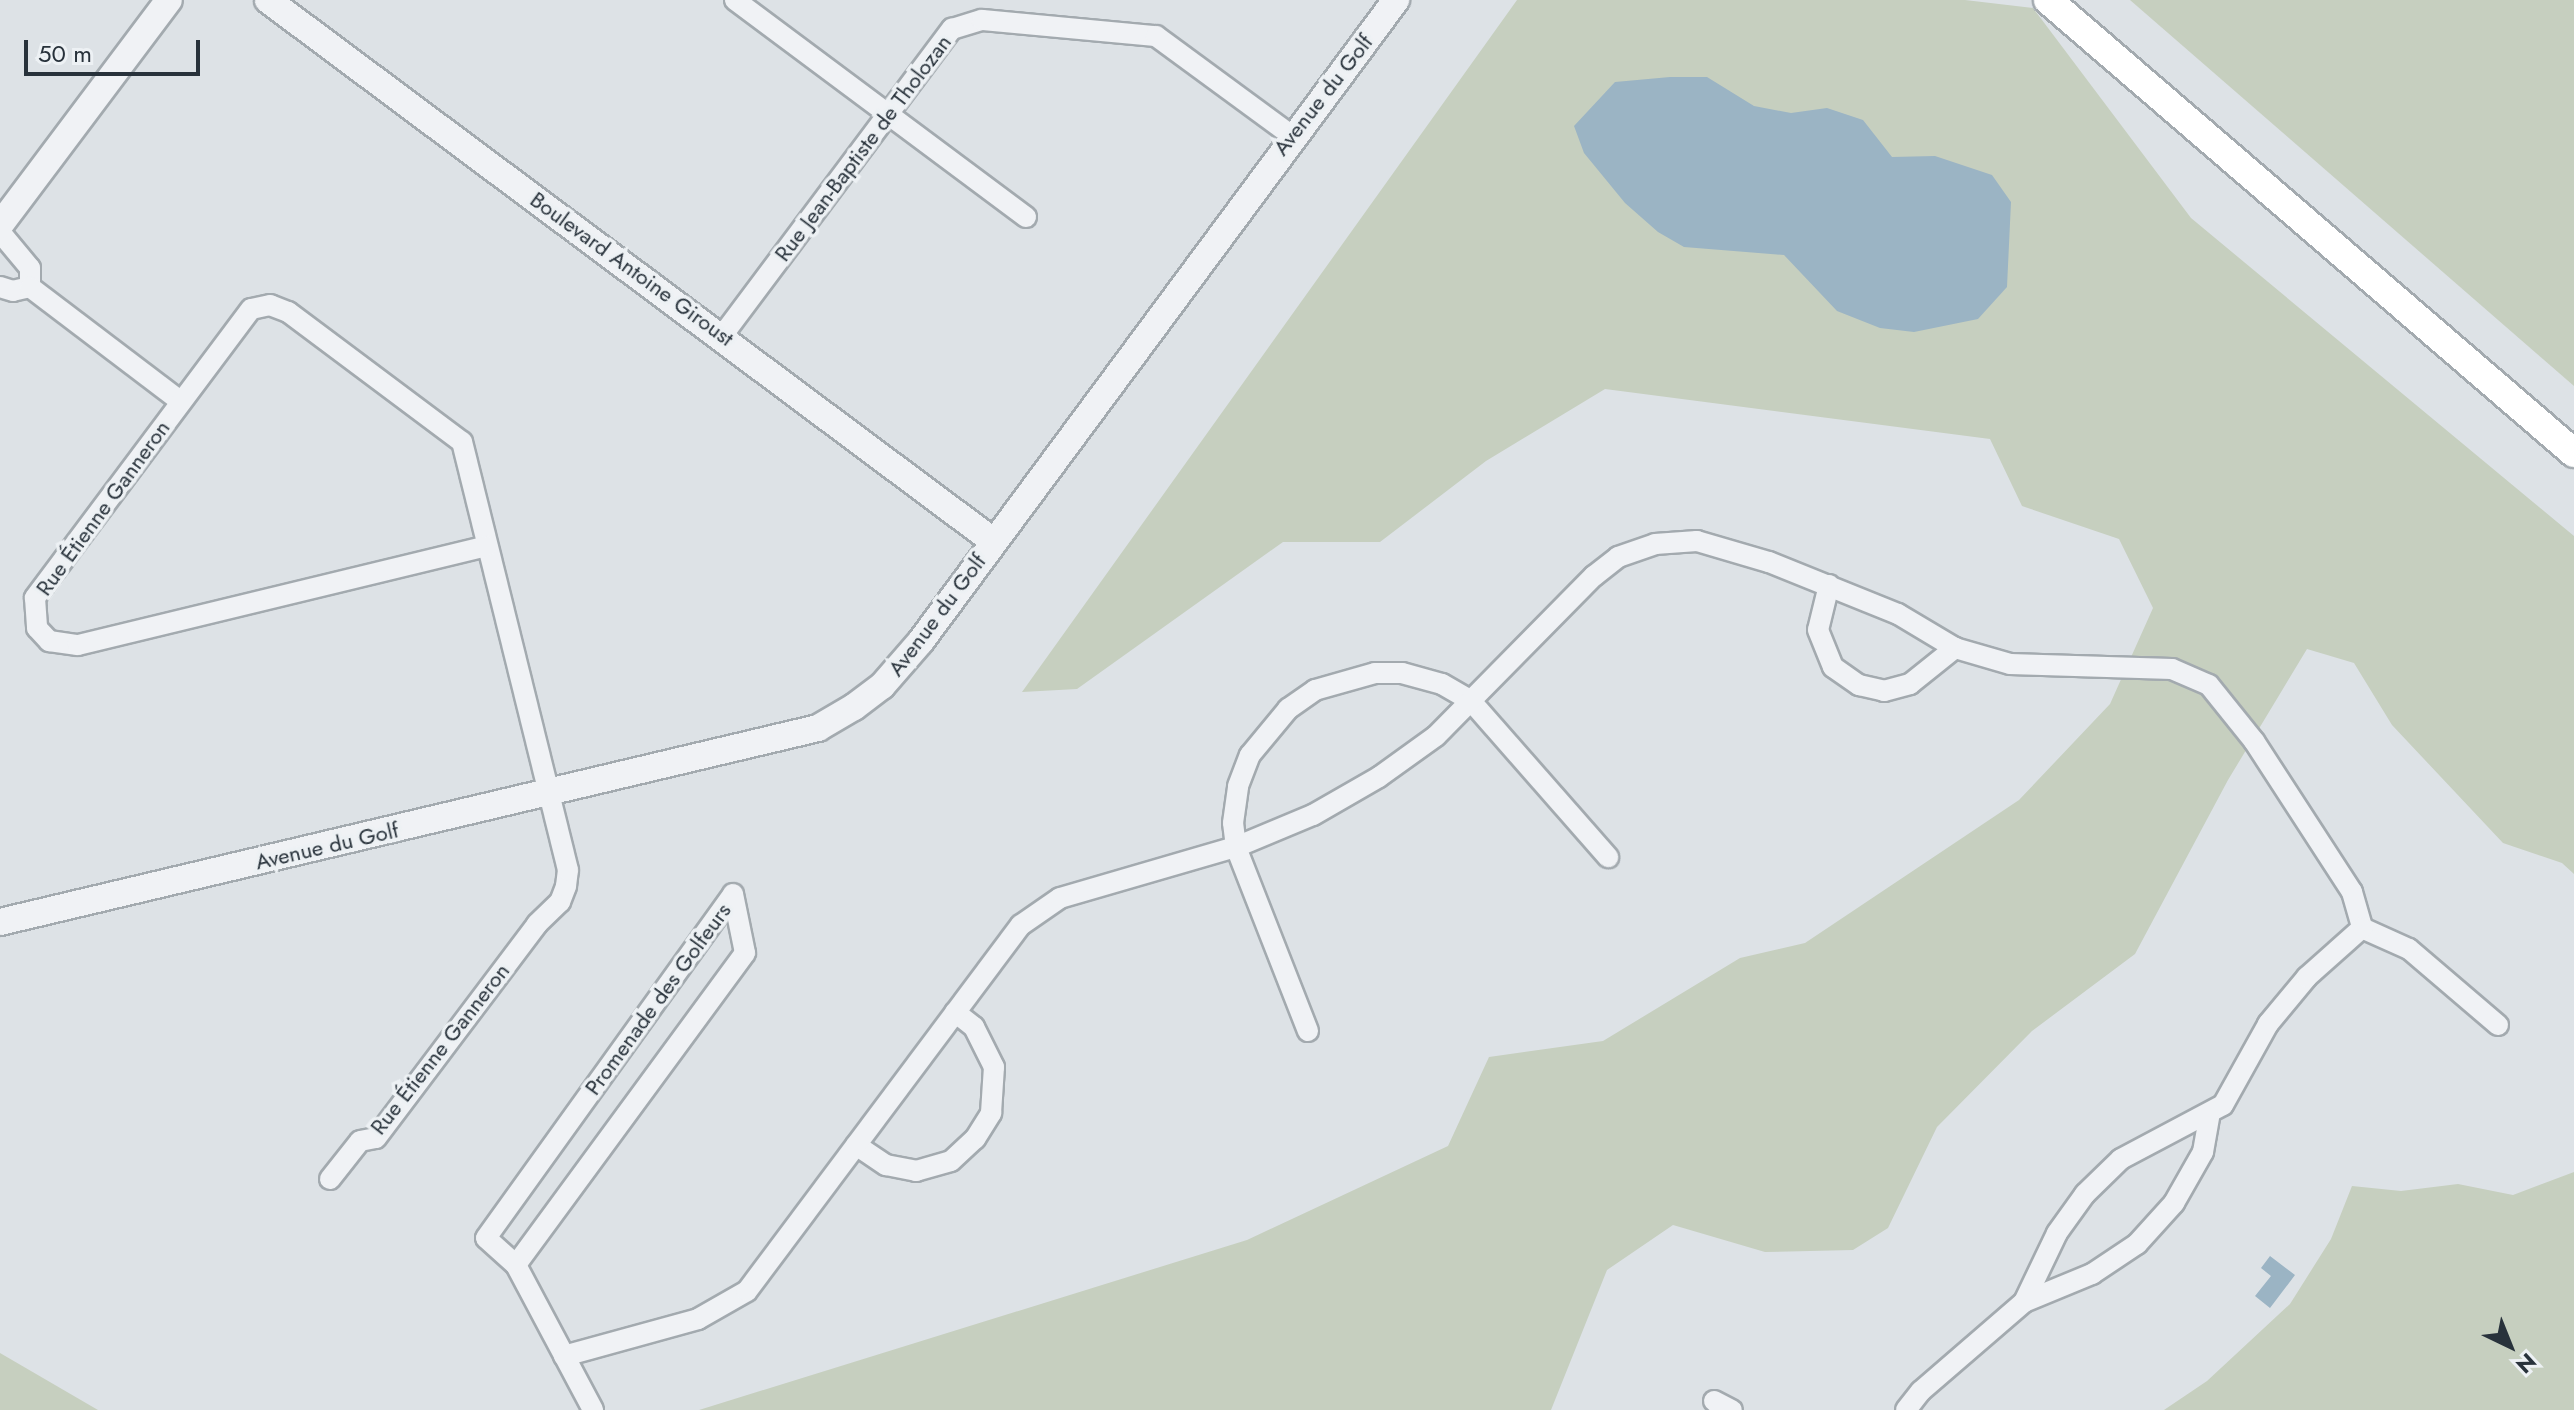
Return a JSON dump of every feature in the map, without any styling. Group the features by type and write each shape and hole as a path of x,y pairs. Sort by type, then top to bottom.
{"main road":[{"path":"2048,0 2574,453"}],"street":[{"path":"0,225 169,0"},
{"name":"Boulevard Antoine Giroust","path":"268,0 993,541"},
{"path":"735,0 1026,217"},
{"name":"Avenue du Golf","path":"0,922 546,793 830,721 882,686 993,541 1291,135 1396,0"},
{"name":"Rue Jean-Baptiste de Tholozan","path":"722,336 886,113 952,29 982,20 1156,36 1291,135"},
{"path":"0,232 30,268 30,287"},
{"path":"0,287 13,291 30,287"},
{"path":"30,287 180,401"},
{"name":"Rue Étienne Ganneron","path":"330,1179 360,1141 376,1138 537,924 560,902 568,870 546,793 487,546 462,442 288,312 270,305 251,309 35,598 37,628 49,641 78,645 487,546"},
{"path":"564,1356 698,1319 747,1291 1021,925 1060,898 1236,847 1313,815 1379,777 1436,736 1594,576 1618,557 1655,544 1697,541 1829,585 1898,614 1955,648 2010,664 2172,669 2209,685 2254,741 2352,892 2362,928"},
{"path":"1829,585 1818,630 1833,667 1859,685 1884,691 1910,684 1955,648"},
{"path":"1308,1031 1236,847 1238,786 1250,755 1288,709 1315,690 1345,678 1402,673 1442,684 1471,701 1608,857"},
{"name":"Promenade des Golfeurs","path":"516,1265 745,953 733,894 486,1238 516,1265 593,1410"},
{"path":"2362,928 2409,949 2498,1025"},
{"path":"2024,1302 2039,1263 2085,1194 2121,1159 2158,1136 2209,1117 2223,1105 2268,1024 2307,977 2362,928"},
{"path":"856,1145 886,1165 916,1171 951,1161 975,1139 991,1113 994,1067 974,1027 955,1012"},
{"path":"1906,1410 2024,1302 2092,1274 2137,1244 2174,1203 2203,1152 2209,1117"}],"green space":[{"path":"1517,0 1965,0 2033,8 2191,218 2574,536 2574,874 2562,863 2503,843 2392,725 2354,663 2307,649 2228,780 2135,954 2032,1031 1937,1127 1888,1228 1853,1250 1765,1252 1673,1225 1607,1270 1551,1410 699,1410 1247,1240 1448,1146 1489,1057 1603,1041 1740,958 1805,943 2019,800 2110,704 2153,608 2119,539 2022,506 1990,439 1605,389 1486,461 1380,542 1283,542 1077,689 1022,692"},
{"path":"2130,0 2574,0 2574,386"},
{"path":"2574,1172 2574,1410 2164,1410 2207,1381 2290,1304 2331,1239 2352,1186 2401,1191 2458,1184 2513,1195"},
{"path":"0,1353 98,1410 0,1410"}],"water":[{"path":"1707,77 1754,106 1791,113 1827,108 1863,120 1892,157 1935,156 1992,175 2011,202 2007,287 1978,319 1914,332 1880,328 1837,311 1784,255 1684,247 1658,232 1625,203 1584,153 1574,126 1615,82"},
{"path":"2270,1256 2295,1275 2270,1308 2255,1296 2271,1276 2261,1268"}]}
